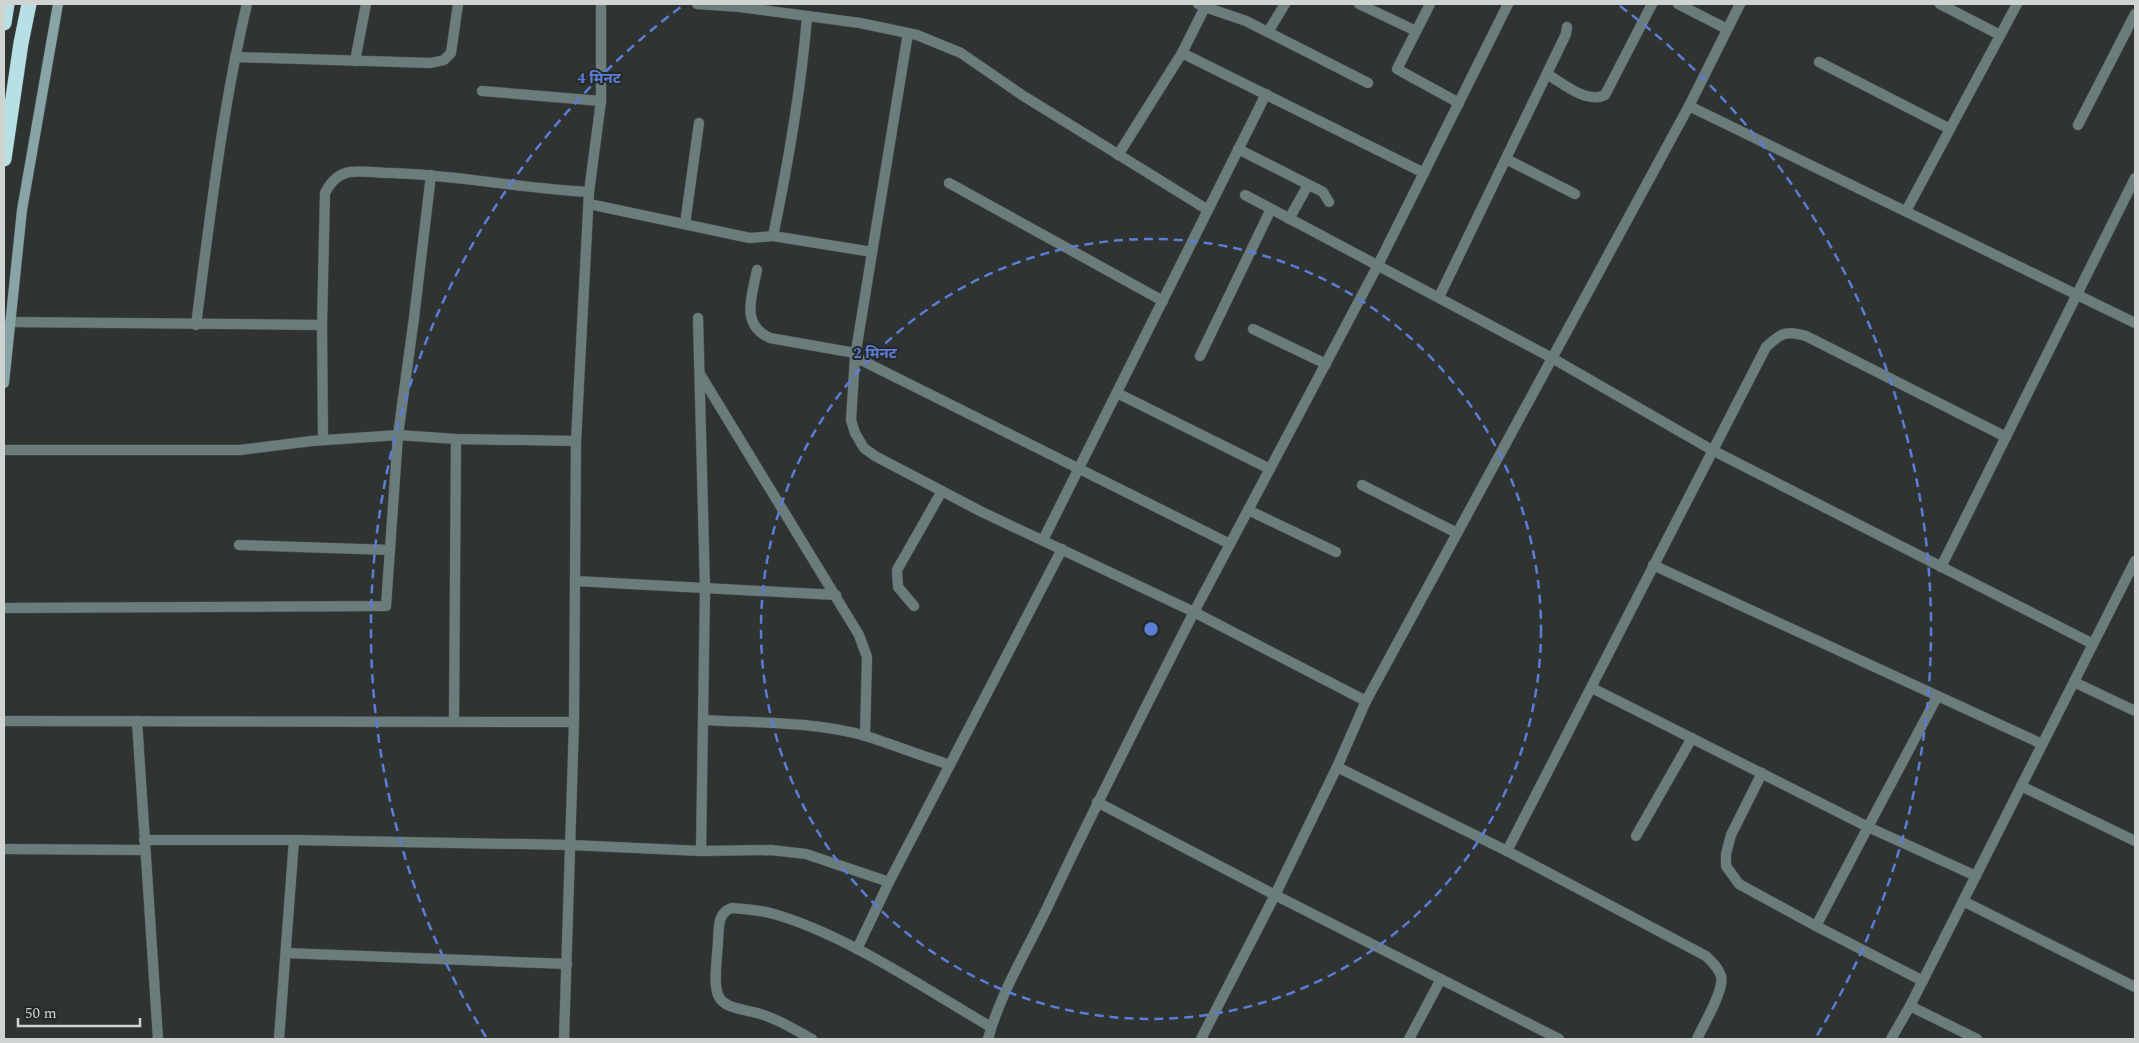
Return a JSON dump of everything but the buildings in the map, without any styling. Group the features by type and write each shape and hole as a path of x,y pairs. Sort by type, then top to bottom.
{"highway":[{"path":"4,23 7,4"},
{"path":"4,158 21,43 29,4"}],"main road":[{"path":"4,383 22,210 58,4"}],"street":[{"path":"196,325 220,148 235,57 247,4"},
{"path":"355,61 366,4"},
{"path":"235,57 430,63 444,60 451,53 458,4"},
{"path":"564,1039 574,722 576,441 589,192 601,101 601,4"},
{"path":"696,4 740,7 860,23 917,35 961,53 1022,94 1208,210"},
{"path":"1268,32 1285,4"},
{"path":"1359,4 1416,31"},
{"path":"1430,4 1396,69 1459,103"},
{"path":"988,1039 991,1027 1014,975 1097,802 1194,612 1378,265 1508,4"},
{"path":"1547,74 1590,98 1599,98 1605,95 1652,4"},
{"path":"1678,4 1728,29"},
{"path":"1201,1039 1275,895 1337,767 1366,701 1690,106 1740,4"},
{"path":"1940,4 2000,35"},
{"path":"1906,211 2017,4"},
{"path":"1118,155 1182,53 1201,5 1246,21 1368,83"},
{"path":"2078,125 2135,14"},
{"path":"773,236 784,181 807,17"},
{"path":"1439,297 1566,34 1567,27"},
{"path":"908,33 855,355 851,420 854,433 864,448 875,456 942,491 1194,612 1366,701"},
{"path":"1182,53 1424,173"},
{"path":"1819,62 1950,129"},
{"path":"482,92 601,101"},
{"path":"1043,540 1266,94"},
{"path":"1690,106 2135,323"},
{"path":"685,224 699,123"},
{"path":"1238,149 1323,192 1329,202"},
{"path":"1506,159 1575,194"},
{"path":"323,439 322,325 325,193 329,184 339,175 350,172 431,175 528,188 589,192"},
{"path":"4,608 386,606 398,435 431,175"},
{"path":"1941,567 2135,178"},
{"path":"949,183 1162,301"},
{"path":"1289,218 1308,185"},
{"path":"1245,195 1552,358 1712,450 2092,644"},
{"path":"589,204 750,238 773,236 872,252"},
{"path":"1200,356 1271,209"},
{"path":"757,270 750,310 752,324 759,333 770,338 855,355 1230,544"},
{"path":"698,318 705,588 701,850"},
{"path":"10,322 322,325"},
{"path":"1253,329 1326,364"},
{"path":"1507,851 1766,347 1779,335 1792,332 1806,336 2006,437"},
{"path":"700,373 859,635 867,657 865,736"},
{"path":"1117,392 1270,469"},
{"path":"4,450 240,450 323,439 398,435 456,440 576,441"},
{"path":"454,722 456,440"},
{"path":"1362,485 1457,533"},
{"path":"914,606 898,588 897,570 942,491"},
{"path":"1248,510 1336,552"},
{"path":"239,545 390,550"},
{"path":"857,949 889,882 1062,549"},
{"path":"1891,1039 1923,981 2135,561"},
{"path":"1653,565 2042,744"},
{"path":"575,581 836,595"},
{"path":"2074,682 2135,711"},
{"path":"1592,688 1868,826 1976,876"},
{"path":"1816,926 1937,697"},
{"path":"703,720 797,726 865,736 950,765"},
{"path":"4,721 574,722"},
{"path":"136,721 158,1039"},
{"path":"1636,836 1692,738"},
{"path":"1337,767 1507,851 1706,956 1716,966 1722,978 1720,990 1697,1039"},
{"path":"1762,773 1731,835 1726,854 1726,866 1739,884 1923,981"},
{"path":"2021,786 2135,841"},
{"path":"1097,802 1275,895 1559,1039"},
{"path":"4,849 294,840 771,850 806,854 889,882"},
{"path":"279,1039 294,840"},
{"path":"1963,901 2135,987"},
{"path":"812,1039 767,1016 724,1003 718,996 716,984 722,914 732,908 774,914 857,949 991,1027"},
{"path":"286,953 566,964"},
{"path":"1409,1039 1440,979"},
{"path":"1910,1006 1977,1039"}]}
